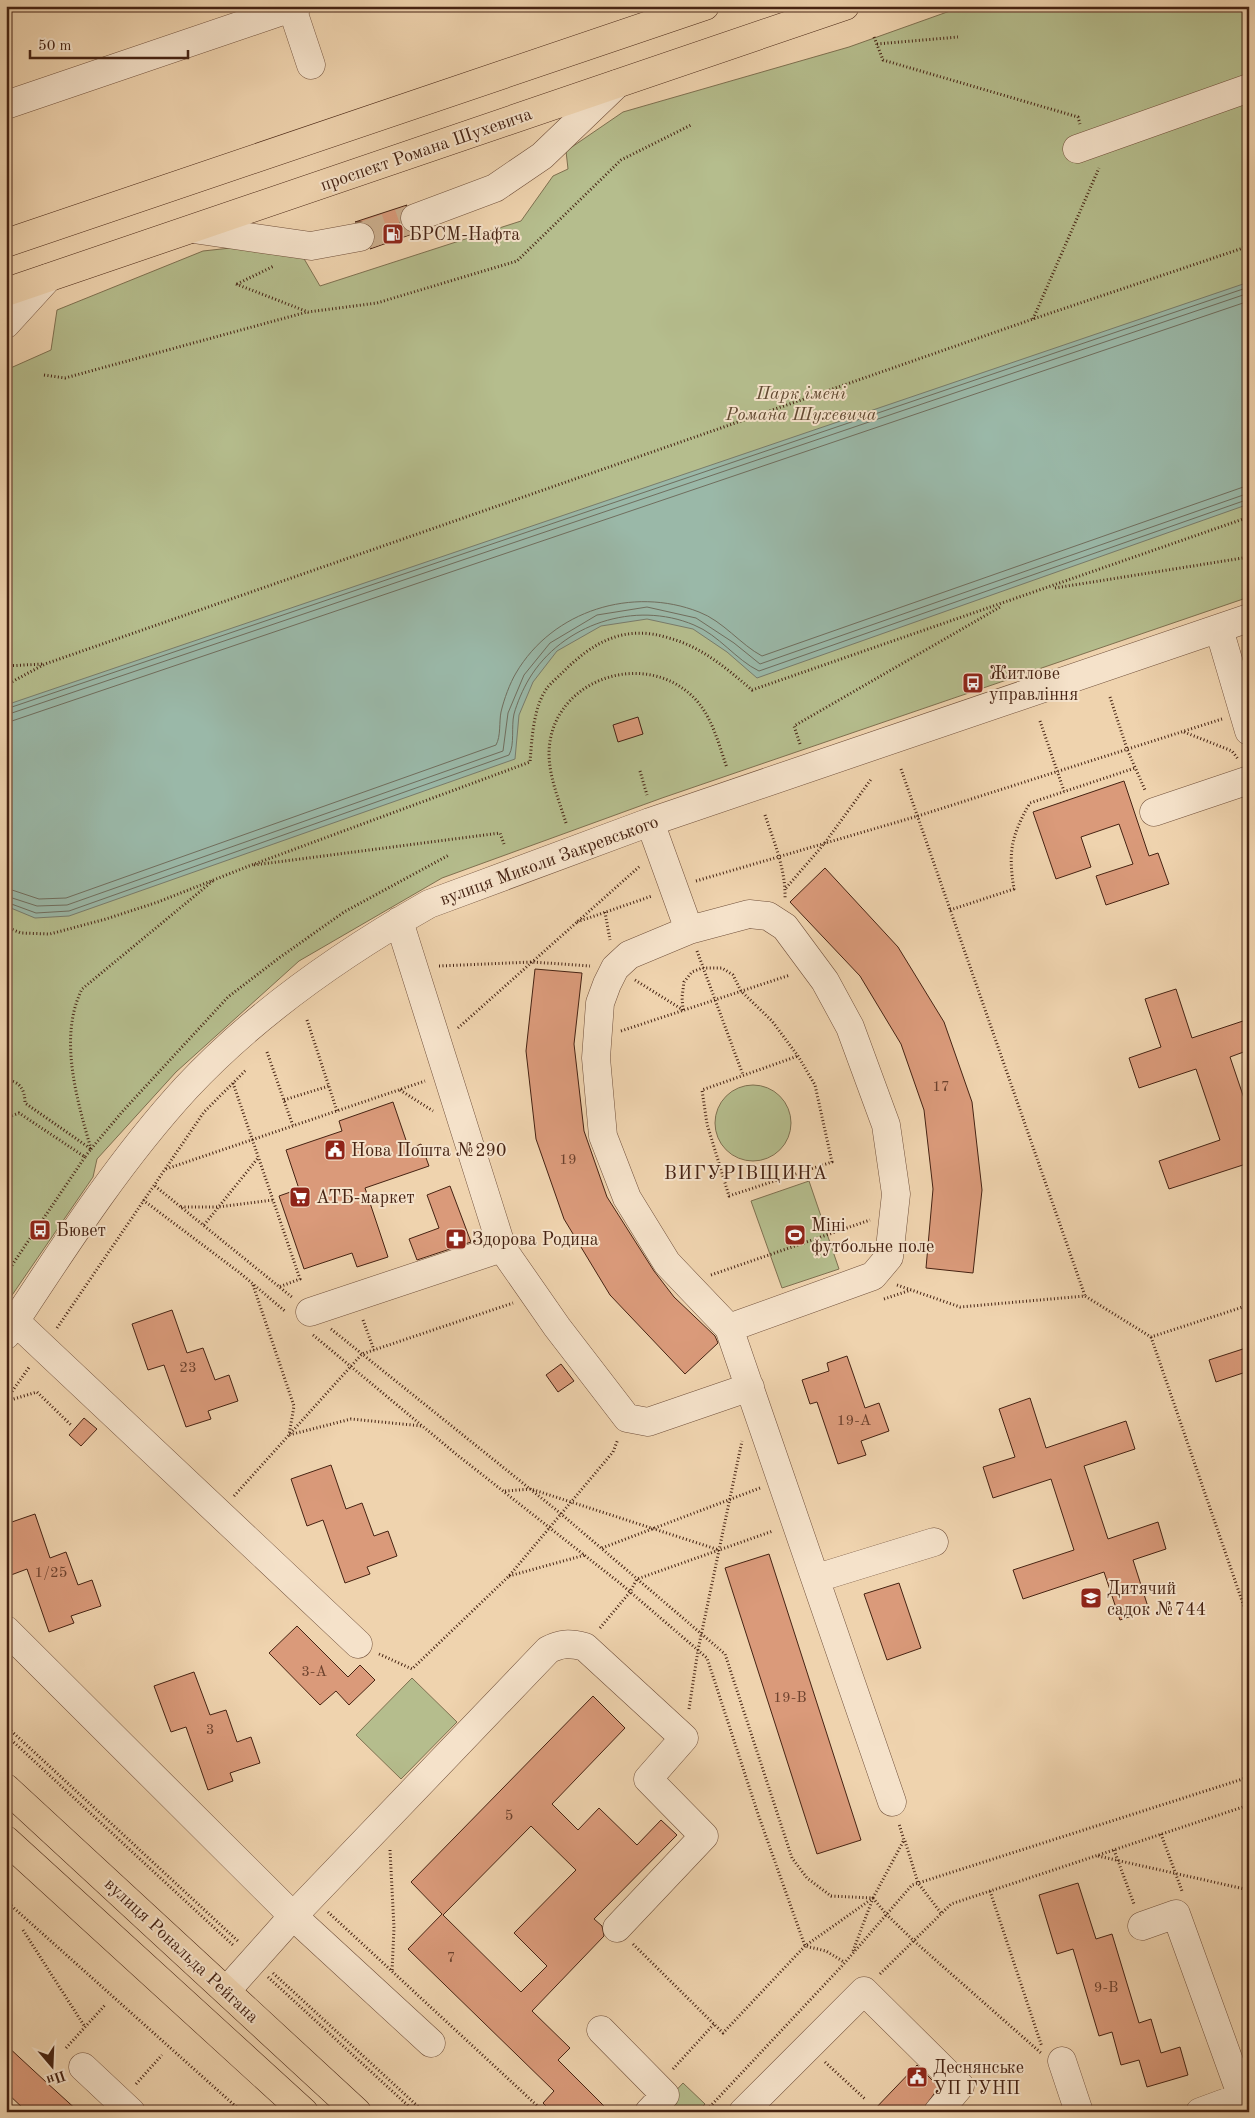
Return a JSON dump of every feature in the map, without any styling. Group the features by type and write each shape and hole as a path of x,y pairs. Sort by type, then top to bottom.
{"main road":[{"path":"6,243 705,6"},
{"name":"проспект Романа Шухевича","path":"6,292 845,6"},
{"name":"вулиця Рональда Рейгана","path":"6,1788 357,2112"},
{"name":"вулиця Рональда Рейгана","path":"6,1840 304,2112"}],"street":[{"path":"6,105 294,7 311,65"},
{"path":"415,218 495,188 542,156 617,84"},
{"path":"1088,154 1249,88"},
{"path":"193,229 311,246 360,237"},
{"path":"6,324 48,278"},
{"name":"вулиця Миколи Закревського","path":"11,1328 116,1173 186,1088 245,1032 308,980 399,921 429,904 650,822 1249,618"},
{"path":"1219,629 1246,722"},
{"path":"1154,812 1246,772"},
{"path":"650,822 689,930"},
{"path":"729,1328 873,1276 889,1257 896,1194 886,1125 850,1027 815,967 785,926 768,916 749,914 689,930 629,955 616,968 600,1003 597,1038 596,1058 604,1136 627,1198 667,1263 729,1328 817,1578 892,1802"},
{"path":"399,921 502,1248 535,1296 627,1418 648,1422 750,1387"},
{"path":"302,1319 354,1297 502,1248"},
{"path":"11,1328 43,1348 358,1644"},
{"path":"817,1578 934,1542"},
{"path":"6,1630 293,1916 431,2043"},
{"path":"227,1990 293,1916 548,1650 558,1645 572,1644 585,1647 684,1738 648,1779 704,1836 617,1928"},
{"path":"1142,1926 1176,1914 1245,2096 1200,2112"},
{"path":"743,2112 864,1991 960,2086 938,2112"},
{"path":"601,2030 653,2099"},
{"path":"1062,2061 1079,2112"},
{"path":"83,2067 126,2107"}],"path":[{"path":"874,37 883,60 1078,117 1088,154 1033,319"},
{"path":"877,44 958,37"},
{"path":"44,375 65,378 308,312 377,303 517,261 621,160 691,125"},
{"path":"1088,154 1108,165"},
{"path":"6,685 45,664 1033,319 1249,246"},
{"path":"236,284 308,312"},
{"path":"6,927 21,933 50,934 158,902 217,878 530,762 533,725 546,689 584,652 609,638 634,634 667,637 716,659 752,690 1249,518"},
{"path":"1047,589 1249,558"},
{"path":"800,744 794,726 1010,601"},
{"path":"6,666 45,664"},
{"path":"566,822 550,768 552,734 558,719 578,693 606,676 623,673 657,676 674,682 690,694 704,710 712,726 727,768"},
{"path":"1110,697 1127,749 1154,812"},
{"path":"1040,721 1059,771 1064,792"},
{"path":"577,922 674,888 918,816 1183,731 1246,722"},
{"path":"1183,731 1232,751 1246,772"},
{"path":"901,768 1084,1296"},
{"path":"950,910 1014,889 1010,859 1018,824 1030,803 1135,768"},
{"path":"640,772 647,795"},
{"path":"786,888 824,844 872,778"},
{"path":"765,815 779,857 786,888 785,926"},
{"path":"249,866 500,833 504,844"},
{"path":"438,1046 641,865"},
{"path":"91,1149 77,1100 70,1053 75,1002 82,989 217,878"},
{"path":"689,930 713,1000 743,1075"},
{"path":"413,967 532,962 616,968 683,1010"},
{"path":"597,1038 815,967"},
{"path":"683,1010 684,982 692,972 702,968 722,968 733,975 741,991 772,1021 798,1056 815,1085 832,1162 729,1196 707,1124 702,1090 798,1056"},
{"path":"307,1020 337,1111"},
{"path":"267,1052 293,1126"},
{"path":"6,1401 204,1112 246,1070"},
{"path":"166,1169 447,1074"},
{"path":"6,1080 14,1081 20,1085 26,1095 26,1103 91,1149"},
{"path":"233,1083 300,1279 279,1286"},
{"path":"284,1100 329,1086"},
{"path":"6,1118 19,1113 85,1157"},
{"path":"6,1274 91,1149"},
{"path":"203,1225 258,1158"},
{"path":"155,1186 279,1286 302,1319 351,1366 585,1555 707,1658 758,1814 805,1946"},
{"path":"143,1200 302,1319 362,1354 560,1512 725,1654 792,1858 807,1878 831,1896 873,1898 886,1914 914,1941 1046,2058 990,1891"},
{"path":"180,1207 218,1207 273,1200"},
{"path":"686,1283 871,1219"},
{"path":"873,1276 960,1307 1084,1296 1151,1337 1249,1621"},
{"path":"253,1284 294,1406 289,1435"},
{"path":"219,1513 362,1354 535,1296"},
{"path":"354,1297 374,1350"},
{"path":"1151,1337 1249,1305"},
{"path":"6,1401 36,1392 71,1424"},
{"path":"358,1644 412,1669 509,1576 560,1512 613,1452 627,1418"},
{"path":"289,1435 351,1419 423,1426"},
{"path":"684,1738 698,1650 744,1432"},
{"path":"602,1548 655,1530 782,1480"},
{"path":"504,1491 531,1490 719,1550"},
{"path":"585,1647 630,1592 637,1579 797,1522"},
{"path":"509,1576 585,1555"},
{"path":"6,1726 415,2112"},
{"path":"6,1735 424,2112"},
{"path":"705,2112 852,1954 912,1885 1249,1777"},
{"path":"892,1802 918,1883 941,1913"},
{"path":"864,1991 951,1904 1249,1805"},
{"path":"388,1817 394,1928 389,2005"},
{"path":"1161,1834 1184,1899 1176,1914"},
{"path":"852,1954 873,1898 904,1840"},
{"path":"1114,1850 1142,1926"},
{"path":"1097,1856 1249,1890"},
{"path":"312,1897 544,2112"},
{"path":"617,1928 723,2033 805,1946 873,1898"},
{"path":"6,1901 242,2112"},
{"path":"23,1930 85,2027"},
{"path":"1249,1931 1249,1949"},
{"path":"805,1946 826,1951 844,1962"},
{"path":"83,2067 66,2048 106,2004"},
{"path":"653,2099 714,2024"},
{"path":"126,2107 162,2055"}],"green space":[{"name":"Парк імені Романа Шухевича","path":"964,6 1249,6 1249,597 662,798 442,878 299,961 176,1072 97,1159 93,1177 6,1304 6,370 51,350 57,310 203,251 258,245 303,257 320,286 521,221 553,176 568,169 566,151 623,112 849,47"},
{"path":"753,1085 767,1088 780,1096 788,1109 791,1123 788,1137 780,1150 767,1158 753,1161 739,1158 726,1150 718,1137 715,1123 718,1109 726,1096 739,1088"},
{"name":"Міні футбольне поле","path":"809,1181 839,1269 782,1288 751,1201"},
{"path":"412,1678 457,1722 401,1779 356,1735"},
{"path":"683,2083 705,2104 698,2112 656,2112"}],"water":[{"path":"1249,282 1249,504 757,678 727,652 693,629 647,619 601,626 557,651 533,682 519,715 515,759 69,916 35,918 6,906 6,705"}],"building":[{"path":"407,205 400,215 400,223 405,230 415,233 370,249 375,242 372,227 365,222 355,222"},
{"path":"638,717 643,734 618,742 613,725"},
{"path":"1124,781 1149,856 1158,853 1169,884 1106,905 1096,876 1133,864 1119,824 1081,837 1091,867 1056,879 1033,812"},
{"path":"825,868 898,947 944,1022 972,1102 982,1190 973,1273 926,1268 933,1189 924,1110 901,1044 860,976 790,902"},
{"path":"535,969 582,973 574,1044 584,1131 607,1197 654,1271 674,1297 715,1336 718,1343 685,1374 610,1295 564,1219 536,1139 526,1051"},
{"path":"1176,989 1192,1038 1249,1019 1249,1050 1230,1057 1249,1113 1249,1163 1169,1189 1159,1161 1220,1140 1196,1069 1139,1088 1129,1058 1161,1047 1145,999"},
{"path":"393,1102 409,1149 421,1144 429,1166 365,1188 388,1257 357,1267 352,1253 304,1269 279,1196 299,1189 286,1150 342,1131 339,1121"},
{"path":"450,1186 471,1242 417,1260 409,1239 439,1228 427,1195"},
{"path":"172,1310 187,1353 203,1348 215,1380 229,1375 238,1401 208,1411 211,1419 186,1427 164,1365 148,1370 132,1324"},
{"path":"1249,1347 1249,1371 1216,1382 1209,1360"},
{"path":"847,1356 865,1408 879,1403 889,1431 861,1441 866,1455 838,1464 817,1402 810,1404 802,1380 829,1371 827,1363"},
{"path":"561,1364 574,1381 558,1392 546,1375"},
{"path":"1030,1398 1046,1448 1126,1421 1135,1449 1084,1466 1108,1539 1158,1522 1166,1549 1133,1560 1149,1610 1120,1620 1104,1572 1023,1599 1013,1570 1074,1550 1051,1479 993,1498 983,1467 1015,1457 999,1409"},
{"path":"84,1418 97,1429 81,1446 69,1435"},
{"path":"331,1465 346,1509 362,1503 374,1536 388,1531 397,1556 367,1567 370,1574 345,1583 323,1520 307,1526 291,1479"},
{"path":"35,1514 50,1558 66,1552 78,1585 92,1580 101,1606 71,1616 74,1623 49,1632 27,1569 11,1575 6,1560 6,1524"},
{"path":"769,1554 861,1840 817,1854 725,1568"},
{"path":"899,1583 921,1648 887,1660 864,1594"},
{"path":"297,1626 348,1677 360,1665 375,1680 349,1705 336,1691 320,1705 269,1653"},
{"path":"194,1672 210,1715 226,1710 237,1742 251,1737 260,1763 230,1773 233,1781 208,1790 186,1727 171,1732 154,1686"},
{"path":"593,1696 625,1728 552,1804 578,1830 599,1808 637,1845 661,1820 677,1835 594,1919 602,1926 604,1936 532,2011 570,2048 558,2060 610,2112 552,2112 543,2103 554,2091 408,1949 442,1914 411,1882","holes":["531,1826 576,1870 514,1933 547,1966 521,1992 443,1915"]},
{"path":"1078,1883 1096,1939 1112,1934 1139,2023 1151,2019 1161,2053 1180,2047 1188,2075 1147,2087 1139,2060 1121,2065 1112,2032 1099,2036 1073,1949 1057,1954 1039,1895"},
{"path":"6,2045 79,2112 27,2112 6,2092"},
{"name":"Деснянське УП ГУНП","path":"917,2065 939,2087 921,2112 872,2112"}],"tunnel":[{"path":"360,237 415,218"}],"place":[{"name":"БРСМ-Нафта","path":"393,234"},
{"name":"Житлове управління","path":"973,683"},
{"name":"Нова Пошта №290","path":"335,1150"},
{"name":"АТБ-маркет","path":"300,1197"},
{"name":"Бювет","path":"40,1230"},
{"name":"Міні футбольне поле","path":"795,1235"},
{"name":"Здорова Родина","path":"456,1239"},
{"name":"Дитячий садок №744","path":"1091,1598"},
{"name":"Деснянське УП ГУНП","path":"917,2077"}],"district":[{"name":"ВИГУРІВЩИНА","path":"746,1172"}]}
